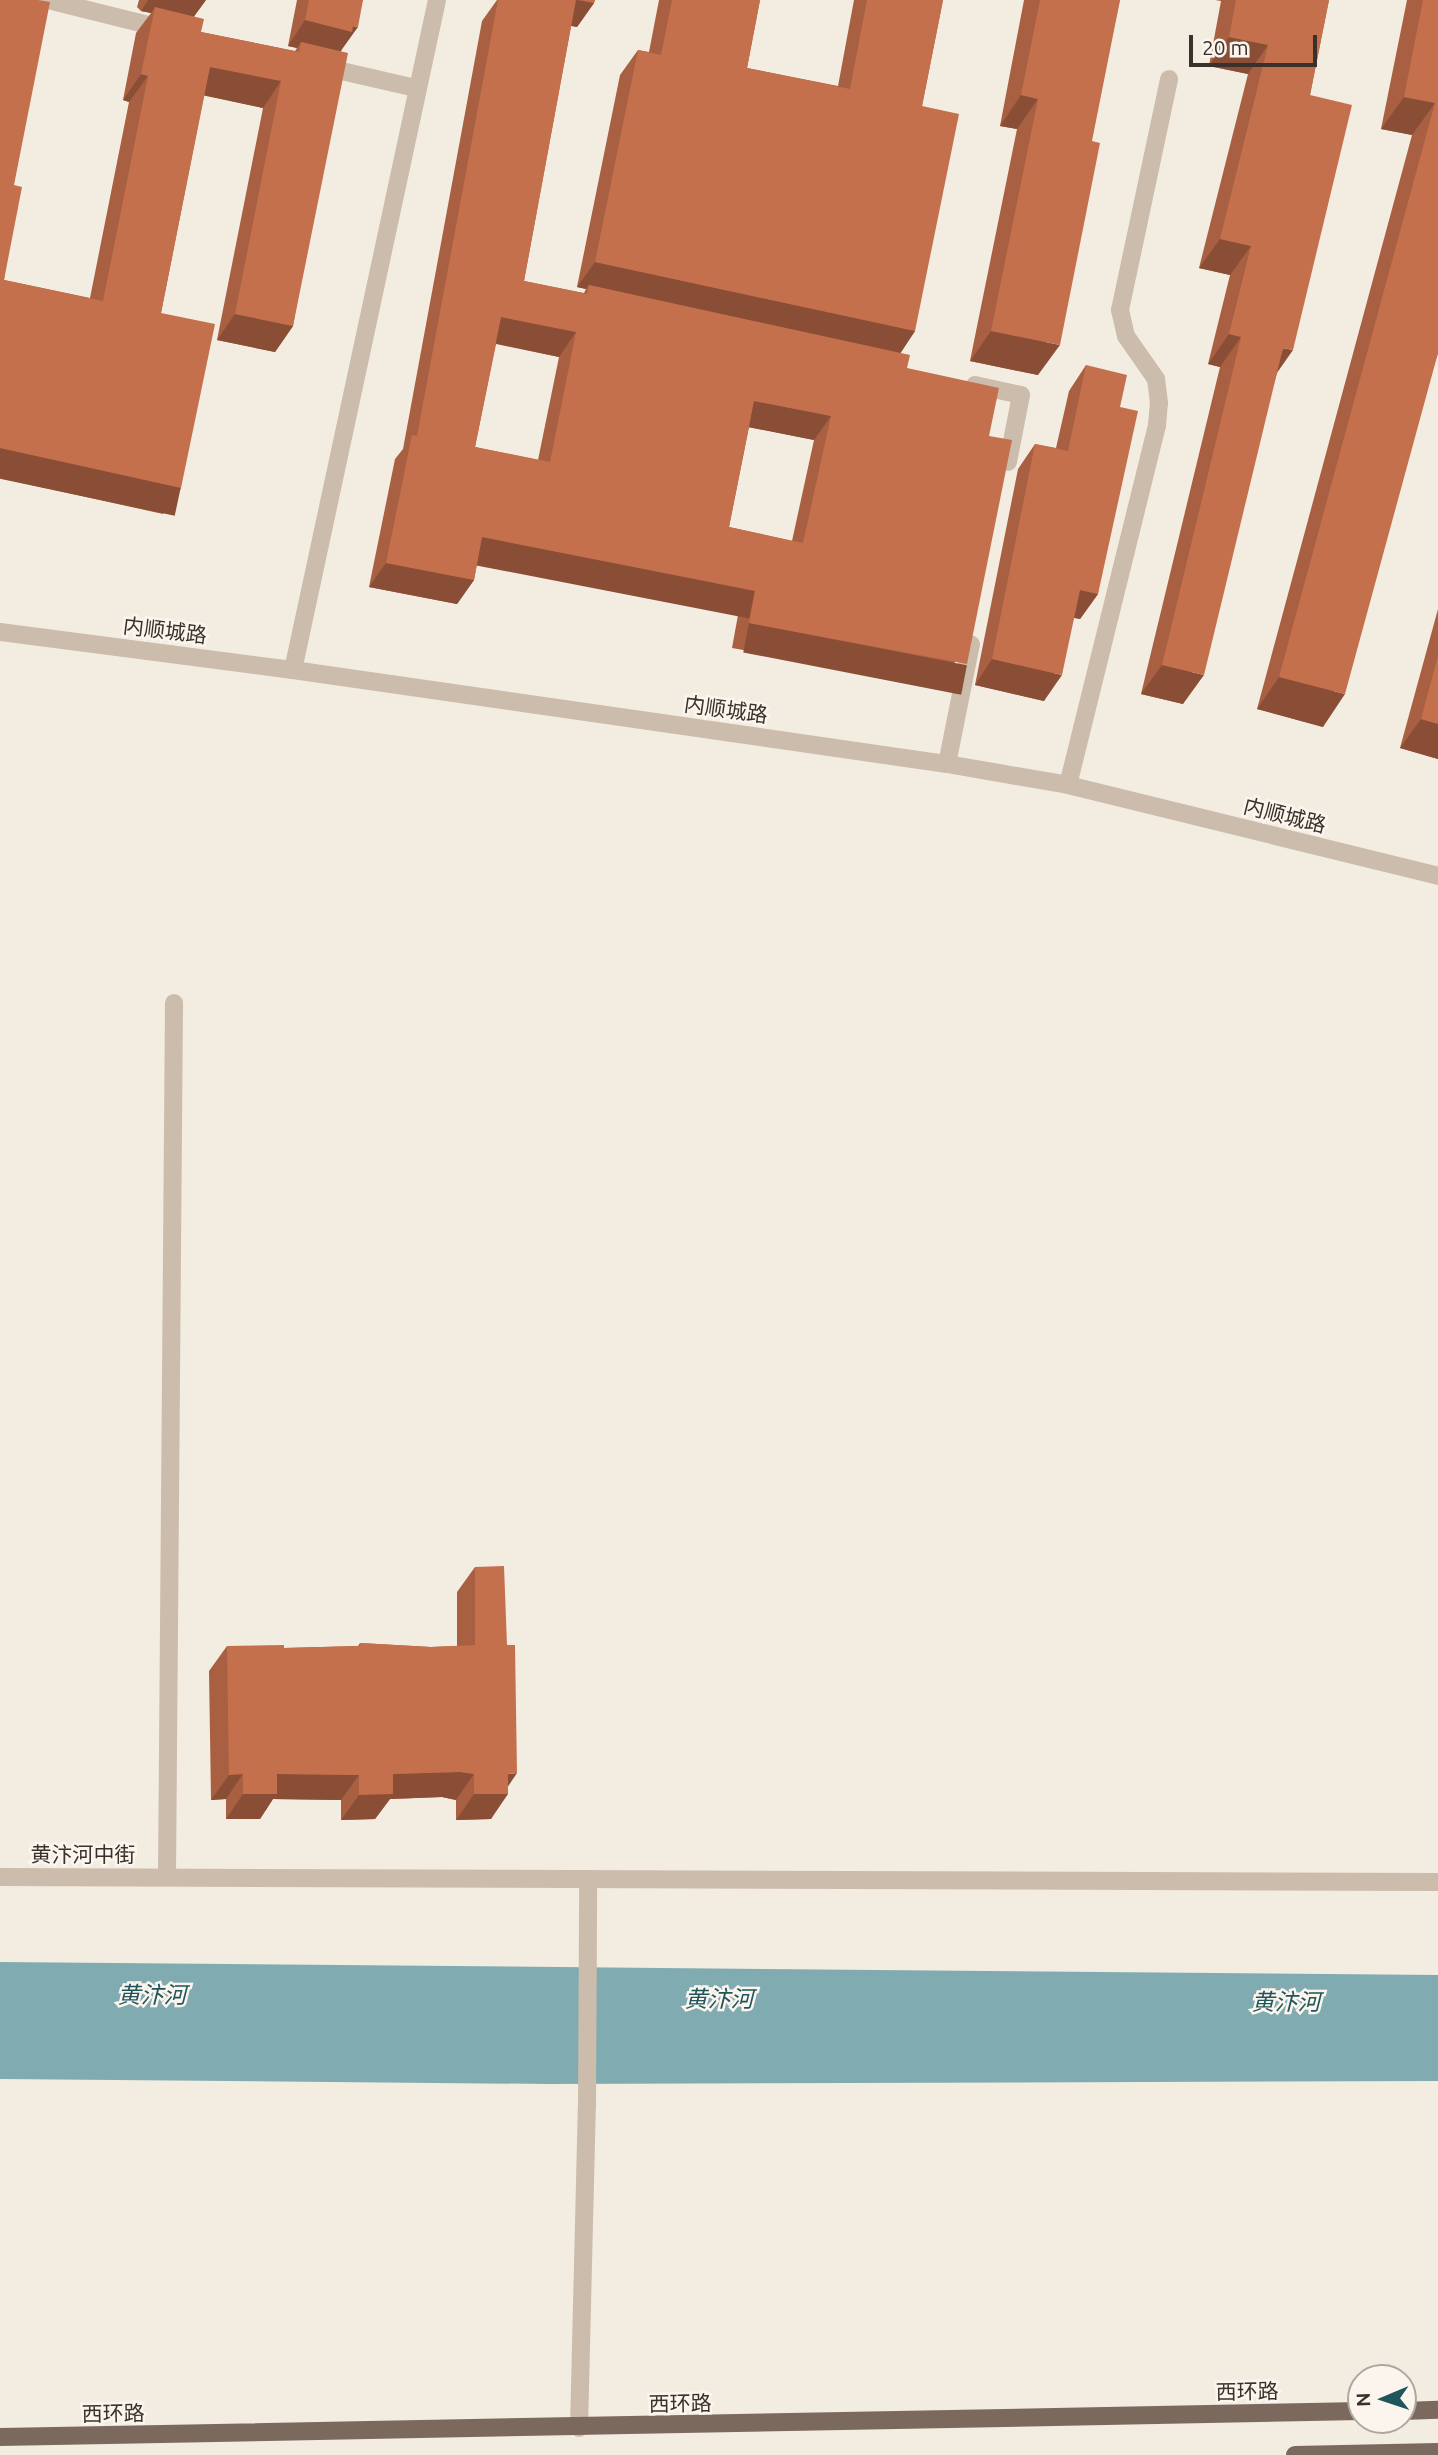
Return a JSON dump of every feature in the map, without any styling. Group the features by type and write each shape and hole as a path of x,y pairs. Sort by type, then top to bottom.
{"main road":[{"path":"1417,2410 1438,2410"},
{"name":"西环路","path":"0,2437 1347,2412"},
{"path":"1295,2455 1438,2452"}],"street":[{"path":"48,0 177,32"},
{"path":"293,670 437,0"},
{"path":"310,63 416,88"},
{"path":"1068,785 1157,425 1159,403 1156,379 1126,336 1120,310 1169,79"},
{"path":"954,380 1021,395 1005,477"},
{"path":"947,764 974,627"},
{"name":"内顺城路","path":"0,632 293,670 947,764 1068,785 1438,876"},
{"path":"167,1876 174,1003"},
{"name":"黄汴河中街","path":"0,1877 1438,1882"},
{"path":"579,2428 587,2106 588,1879"}],"water":[{"name":"黄汴河","path":"0,1962 1438,1975 1438,2081 550,2084 0,2079"}],"building":[{"path":"0,0 50,2 14,185 22,187 4,280 103,301 148,76 141,74 155,7 204,19 201,32 299,52 301,42 348,53 293,326 235,314 281,81 210,67 161,313 215,324 181,488 0,448"},
{"path":"309,0 363,0 358,27 353,26 352,32 305,20"},
{"path":"498,0 576,0 524,281 587,294 589,285 910,355 907,368 999,388 989,436 1012,440 967,664 749,623 755,591 482,537 474,580 386,563 412,435 417,436","holes":["501,317 576,332 550,462 475,447","754,401 831,416 803,543 729,527"]},
{"path":"672,0 760,0 747,68 850,89 867,0 943,0 922,106 959,114 915,331 595,262 638,50 661,55"},
{"path":"1040,0 1120,0 1092,141 1100,143 1060,345 991,331 1038,99 1021,95"},
{"path":"1236,0 1329,0 1310,95 1352,105 1293,350 1283,348 1204,675 1162,665 1241,337 1229,334 1251,246 1220,239 1268,45 1229,37"},
{"path":"1423,0 1438,0 1438,353 1345,694 1279,677 1435,103 1404,97"},
{"path":"1086,365 1127,375 1120,407 1138,411 1098,594 1080,590 1062,675 992,659 1035,444 1068,451"},
{"path":"1438,656 1438,724 1421,719"},
{"path":"504,1566 507,1645 515,1645 517,1773 508,1774 508,1794 474,1794 474,1774 460,1772 393,1774 393,1794 359,1795 359,1775 277,1774 277,1794 243,1794 243,1774 229,1775 227,1646 284,1645 284,1648 360,1646 360,1643 431,1647 475,1645 475,1567"}]}
